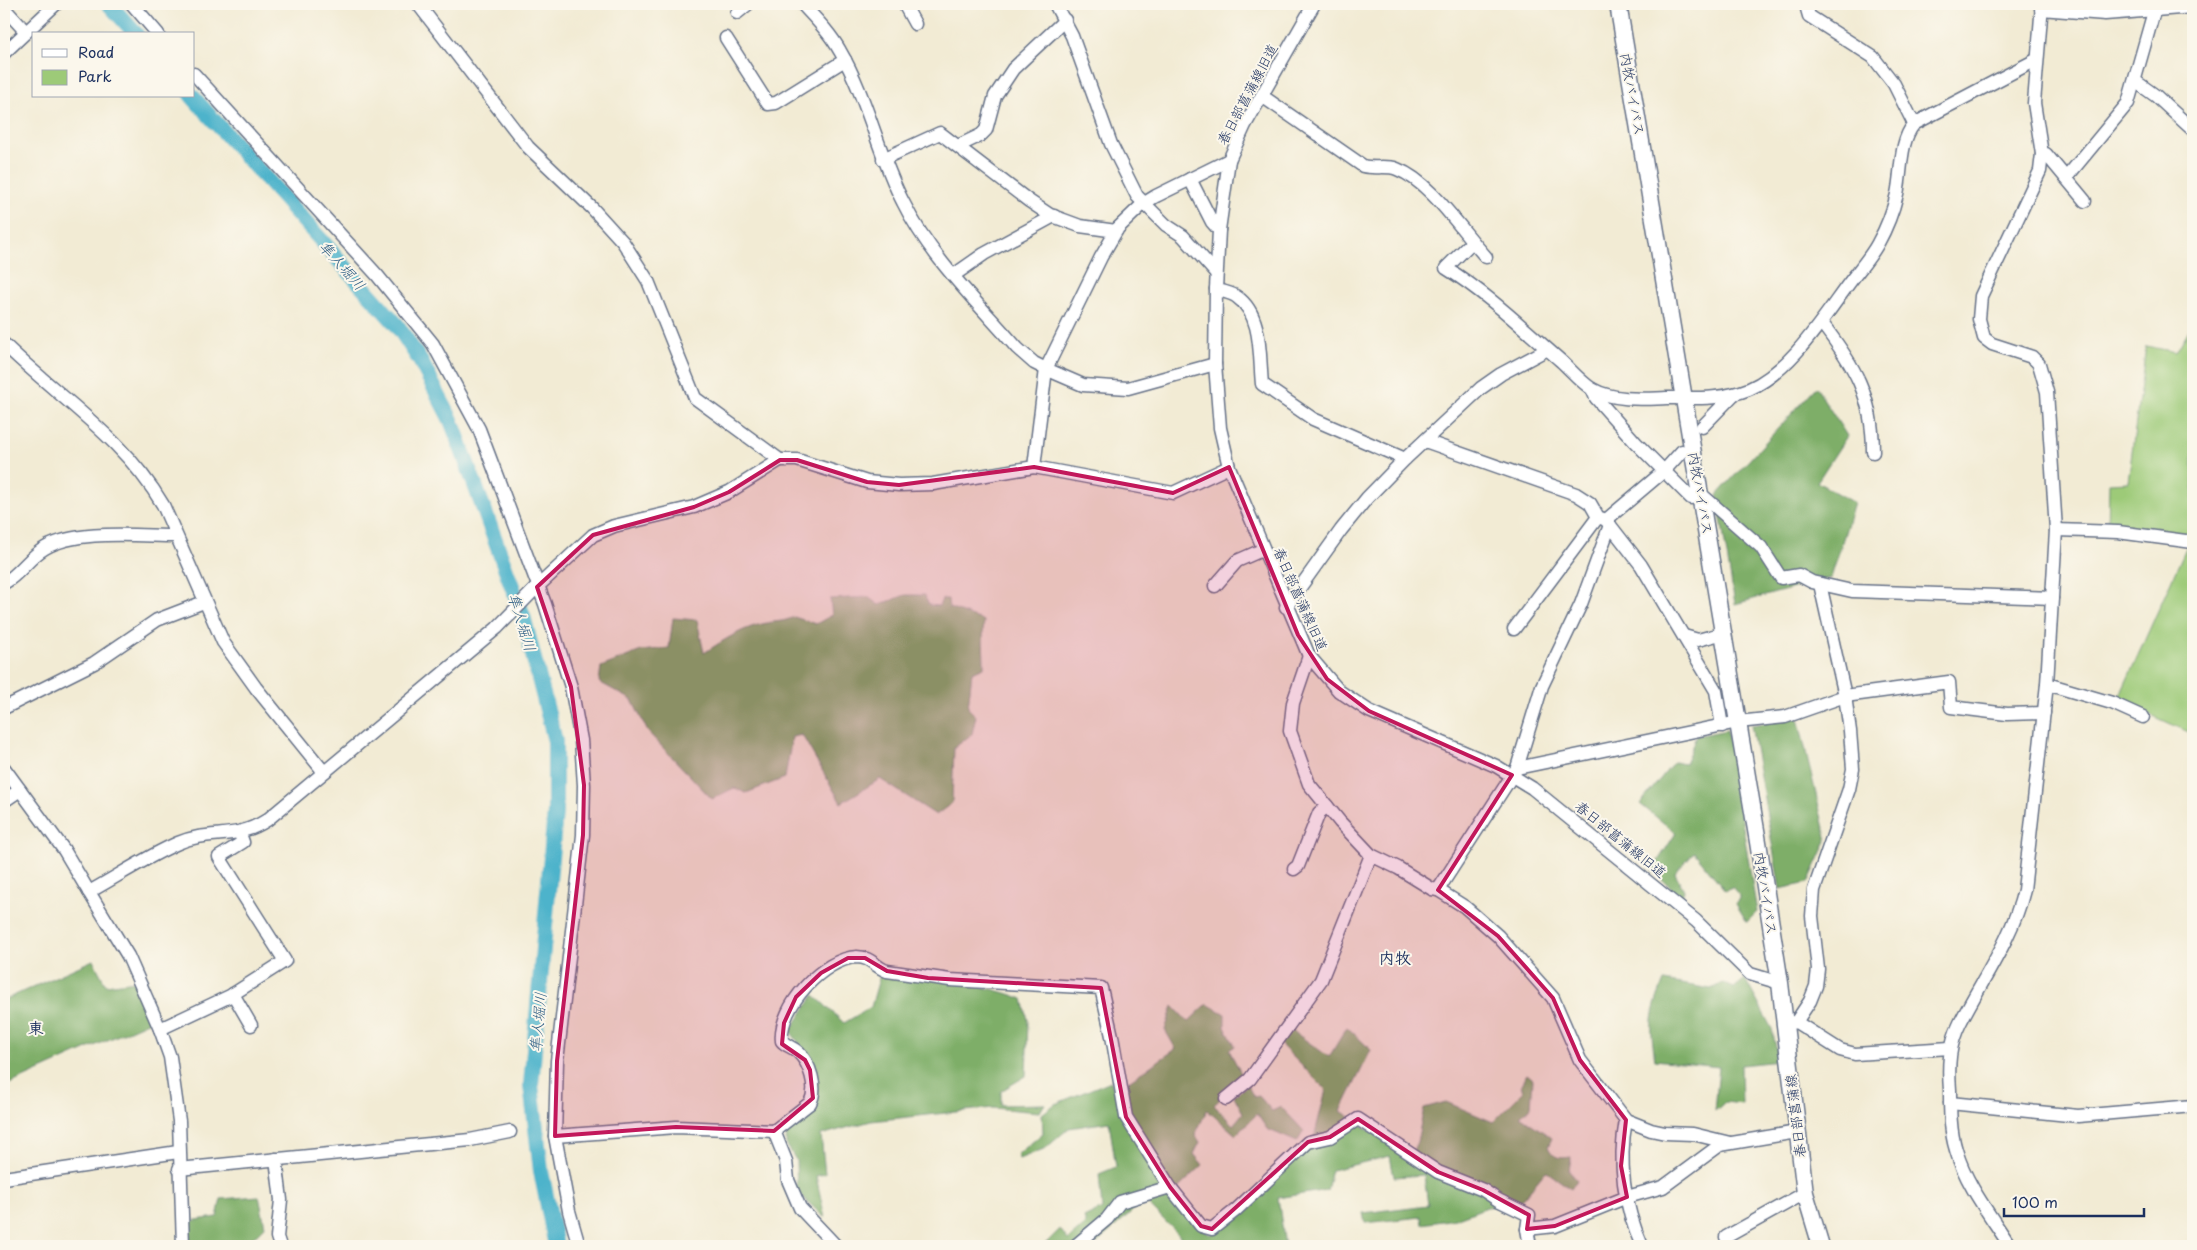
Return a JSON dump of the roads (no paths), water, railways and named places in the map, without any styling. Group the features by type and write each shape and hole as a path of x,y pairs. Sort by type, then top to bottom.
{"main road":[{"name":"内牧バイパス","path":"1618,4 1684,398 1696,496 1724,633 1780,983"},
{"name":"春日部菖蒲線","path":"1780,983 1790,1023 1797,1132 1805,1193 1821,1246"}],"street":[{"path":"4,53 56,4"},
{"path":"132,4 156,32"},
{"path":"418,4 528,147 592,208 623,242 648,281 695,398 780,460"},
{"path":"737,13 748,4"},
{"path":"802,4 826,29 845,60 902,201 921,233 954,275 1017,348 1034,363 1083,384 1128,388 1215,364"},
{"path":"904,4 915,24"},
{"path":"1055,4 1065,20 1111,144 1124,173 1143,204 1166,225 1182,236 1216,272"},
{"name":"春日部菖蒲線旧道","path":"1314,4 1245,125 1230,160 1219,230 1216,272 1215,364 1220,428 1230,467 1262,550 1309,656 1339,691 1361,706 1515,771 1696,920 1750,974 1780,983"},
{"path":"1809,4 1807,9 1809,16 1873,57 1894,84 1914,124"},
{"path":"2010,1246 1961,1165 1951,1129 1950,1048 1961,1022 2005,945 2020,909 2024,890 2047,684 2056,530 2047,392 2042,372 2039,364 2032,357 1992,344 1984,338 1980,320 1981,296 1993,268 2026,205 2040,171 2042,154 2034,102 2041,7 2098,14 2155,8 2193,7"},
{"path":"4,8 26,32"},
{"path":"2066,178 2128,103 2155,8"},
{"path":"958,146 981,135 986,130 995,96 1012,69 1065,20"},
{"path":"726,38 768,104 776,103 845,60"},
{"path":"1472,242 1446,268 1466,280 1517,322 1546,350 1592,389 1624,398 1712,398 1734,394 1750,388 1803,347 1877,245 1888,223 1897,194 1905,142 1909,130 1914,124 2036,60"},
{"path":"195,75 377,274 433,344 479,429 545,604 571,687 581,740 584,785 583,836 557,1061 554,1136 569,1211 579,1246"},
{"path":"2135,81 2156,96 2193,130"},
{"path":"1262,96 1362,166 1394,168 1408,174 1431,193 1486,257"},
{"path":"884,159 940,133 1029,201 1054,216 1080,226 1116,231"},
{"path":"2042,154 2046,154 2085,201"},
{"path":"1034,467 1046,369 1100,257 1116,231 1143,204 1230,160"},
{"path":"1190,179 1212,222 1219,230"},
{"path":"954,275 984,254 1054,216"},
{"path":"1216,289 1236,296 1244,303 1254,318 1262,384 1313,420 1406,459"},
{"path":"1821,322 1854,367 1862,385 1869,408 1872,452"},
{"path":"4,344 130,458 156,492 223,642 236,663 324,772"},
{"path":"1286,607 1341,530 1367,498 1406,459 1481,388 1501,374 1546,350"},
{"path":"1592,389 1596,398 1610,415 1664,470 1761,548 1781,578 1799,575 1820,584 1852,591 2052,598"},
{"path":"1702,427 1734,394"},
{"path":"1425,441 1576,494 1590,503 1641,565 1684,636 1716,691 1722,726"},
{"path":"1514,629 1605,521 1664,470 1682,451"},
{"path":"90,892 178,843 207,835 240,834 252,830 267,820 497,628 537,587 593,535 614,526 694,507 729,492 780,460 797,460 867,482 899,485 932,484 1034,467 1173,493 1230,467"},
{"path":"1438,890 1515,771 1542,686 1581,604 1605,521"},
{"path":"2056,530 2118,532 2193,542"},
{"path":"4,583 15,576 36,553 70,540 106,536 176,536"},
{"path":"1215,586 1237,561 1262,550"},
{"path":"1820,584 1845,696 1853,769 1849,789 1814,890 1812,916 1818,969 1816,986 1810,1002 1790,1023 1840,1050 1855,1054 1950,1048"},
{"path":"4,708 39,688 94,663 157,620 204,602"},
{"path":"1684,636 1692,640 1698,640 1724,633"},
{"path":"1309,656 1293,703 1290,732 1309,784 1327,806 1371,855 1398,868 1432,889 1438,890 1465,907 1498,936 1553,998 1580,1060 1626,1120 1651,1130 1694,1134 1730,1143"},
{"path":"1515,771 1738,722 1785,716 1845,696 1949,682 1951,707 2007,714 2044,713"},
{"path":"2047,684 2112,703 2143,717"},
{"path":"4,768 64,850 90,892 128,956 160,1029 170,1057 178,1121 182,1246"},
{"path":"4,801 20,790"},
{"path":"1294,869 1298,866 1319,813 1327,806"},
{"path":"160,1029 233,994 285,961 219,857 243,842 240,834"},
{"path":"1226,1099 1250,1079 1321,980 1371,855"},
{"path":"554,1136 676,1127 774,1131 810,1103 813,1098 810,1070 798,1051 782,1041 784,1023 796,997 821,973 839,962 848,958 865,958 888,971 928,978 1100,988 1112,1036 1126,1117 1170,1187 1201,1226 1212,1229 1236,1210 1308,1142 1330,1137 1358,1119 1438,1172 1483,1190 1498,1200 1529,1215 1526,1230 1530,1246"},
{"path":"233,994 251,1025"},
{"path":"1950,1103 2078,1116 2193,1106"},
{"path":"1626,1120 1622,1148 1622,1166 1635,1231 1642,1246"},
{"path":"774,1131 786,1161 788,1180 800,1208 836,1246"},
{"path":"179,1169 470,1140 510,1132"},
{"path":"1526,1230 1555,1226 1627,1197 1663,1187 1712,1149 1730,1143 1797,1132"},
{"path":"4,1178 178,1152"},
{"path":"276,1159 281,1200 277,1237 280,1246"},
{"path":"1075,1246 1107,1219 1120,1202 1170,1187"},
{"path":"1726,1237 1805,1193"}],"waterway":[{"name":"隼人堀川","path":"109,4 134,32"},
{"name":"隼人堀川","path":"194,98 397,325 421,362 451,420 523,616 555,741 555,812 531,1085 541,1171 556,1246"}],"district":[{"name":"内牧","path":"1395,957"},
{"name":"東","path":"36,1027"}]}
